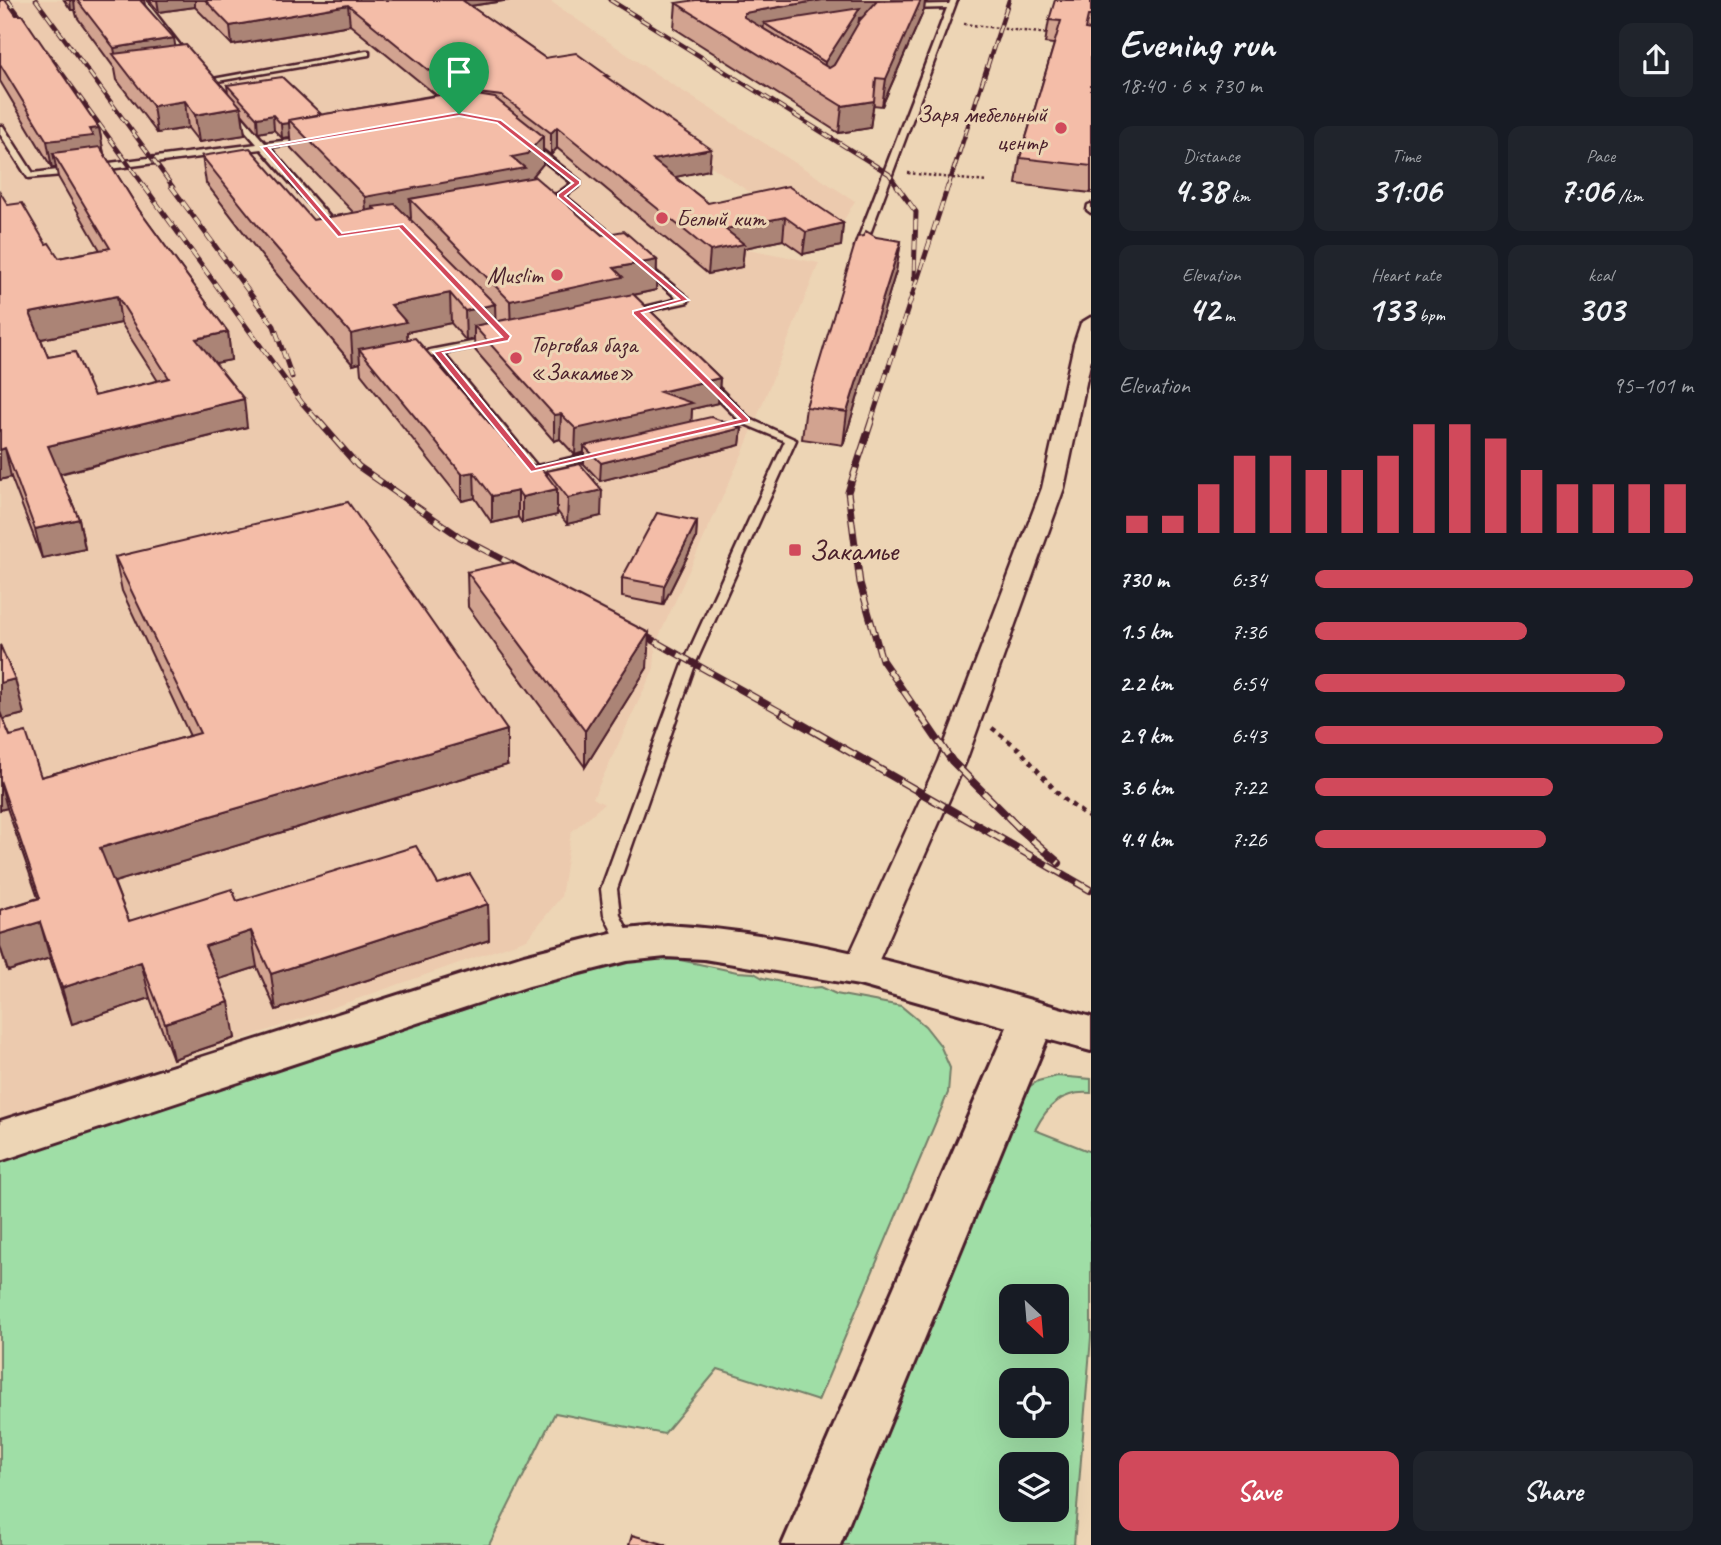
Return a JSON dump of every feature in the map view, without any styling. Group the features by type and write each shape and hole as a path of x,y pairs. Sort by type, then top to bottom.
{"main road":[{"path":"0,1141 524,971 626,945 666,941 704,943 859,969 1091,1034"},
{"path":"807,1541 1034,1017"}],"street":[{"path":"859,969 952,761 1053,488 1081,355 1091,323"}],"lane":[{"path":"133,6 143,2 192,66 180,68"},
{"path":"859,250 953,3 899,8"},
{"path":"206,81 366,53"},
{"path":"199,74 214,91"},
{"path":"223,100 340,236 352,234"},
{"path":"0,128 31,176 316,138"},
{"path":"519,136 578,183 561,196 547,198"},
{"path":"561,196 685,300 623,315"},
{"path":"636,312 645,321"},
{"path":"424,355 508,338"},
{"path":"437,352 534,470 613,452"},
{"path":"626,945 612,915 609,889 690,662 791,440 739,422 700,376"}],"path":[{"path":"945,22 1054,36"},
{"path":"890,171 987,182"},
{"path":"970,711 1019,749 1061,797 1091,819"}],"shaded area":[{"path":"0,0 549,0 648,69 855,201 829,246 624,107 536,132 597,182 670,189 748,249 819,263 743,452 656,643 654,668 593,798 604,804 571,832 561,897 527,939 266,1031 0,1120"}],"green space":[{"path":"638,958 680,960 754,973 763,978 808,988 821,987 836,994 901,1006 925,1026 940,1045 950,1068 948,1093 818,1401 718,1369 664,1434 555,1413 489,1545 0,1545 0,1162 544,982"},
{"path":"1057,1076 1091,1079 1091,1093 1072,1094 1057,1101 1035,1130 1091,1152 1091,1337 1074,1545 831,1545 1018,1094 1038,1081"}],"building":[{"path":"0,0 5,0 16,15 22,15 99,128 89,129 93,136 47,141 0,64"},
{"path":"77,0 140,0 174,38 114,48"},
{"path":"205,0 462,0 545,58 576,53 711,149 653,160 708,203 788,186 843,223 806,232 785,217 725,229 744,244 710,251 557,127 551,133 502,96 453,90 348,5 230,26"},
{"path":"696,0 822,0 744,13 744,17 829,68 834,65 860,20 877,1 921,0 886,79 876,78 874,101 842,106 676,3"},
{"name":"Заря мебельный центр","path":"1055,0 1091,0 1091,16 1088,16 1085,29 1091,30 1091,166 1020,158 1061,21 1049,20"},
{"path":"860,8 825,62 764,23"},
{"path":"186,45 241,107 195,115 185,101 153,106 113,54"},
{"path":"282,77 321,114 281,124 273,115 257,118 227,85"},
{"path":"458,92 495,98 543,136 527,154 512,157 525,168 365,197 289,120"},
{"path":"100,147 139,210 228,332 196,339 244,399 48,446 79,519 35,529 5,448 0,450 0,192 8,205 22,203 46,244 49,243 59,258 110,248 53,153","holes":["117,296 169,378 94,396 75,352 48,357 30,313"]},
{"path":"250,148 313,220 395,204 495,304 465,311 450,293 391,305 406,322 351,334 261,230 202,156"},
{"path":"535,177 602,235 624,231 657,260 614,268 623,277 510,301 410,199"},
{"path":"866,231 876,237 901,241 847,412 806,407 857,237 863,236"},
{"path":"633,294 720,378 660,392 692,403 576,429 561,414 554,415 474,326"},
{"path":"415,338 527,466 538,464 557,489 522,497 518,491 492,496 474,472 462,474 359,349"},
{"path":"711,417 742,428 601,463 584,446"},
{"path":"580,464 602,490 568,498 547,471"},
{"path":"348,502 507,730 100,848 129,921 232,889 237,901 416,846 438,884 470,874 488,904 271,974 251,931 205,946 229,1002 165,1023 141,962 62,988 40,922 0,934 0,910 40,898 0,780 0,712 10,736 26,732 41,777 200,733 115,557"},
{"path":"657,513 697,521 664,586 622,578"},
{"path":"512,562 649,633 585,731 467,572"},
{"path":"0,645 15,679 0,683"},
{"path":"632,1535 667,1545 629,1545"}],"railway":[{"path":"8,0 31,31"},
{"path":"36,0 173,187"},
{"path":"610,0 889,174 898,187"},
{"path":"948,187 1009,0"},
{"path":"46,51 145,187"},
{"path":"144,186 302,403 318,421"},
{"path":"171,186 274,326 292,377"},
{"path":"897,186 916,212 914,279"},
{"path":"871,421 948,186"},
{"path":"317,419 358,466 460,537 525,571"},
{"path":"872,419 848,492 860,583 882,660 920,715"},
{"path":"633,629 786,715"},
{"path":"782,713 1090,890"},
{"path":"919,713 952,761 1018,827 1059,863"}],"place":[{"name":"Заря мебельный центр","path":"1061,128"},
{"name":"Белый кит","path":"662,218"},
{"name":"Muslim","path":"557,275"},
{"name":"Торговая база «Закамье»","path":"516,358"},
{"name":"Закамье","path":"795,550"}],"route":[{"path":"459,114 499,121 578,183 561,196 685,300 636,312 746,421 534,470 437,352 508,338 401,226 340,236 264,147 459,114"}]}
